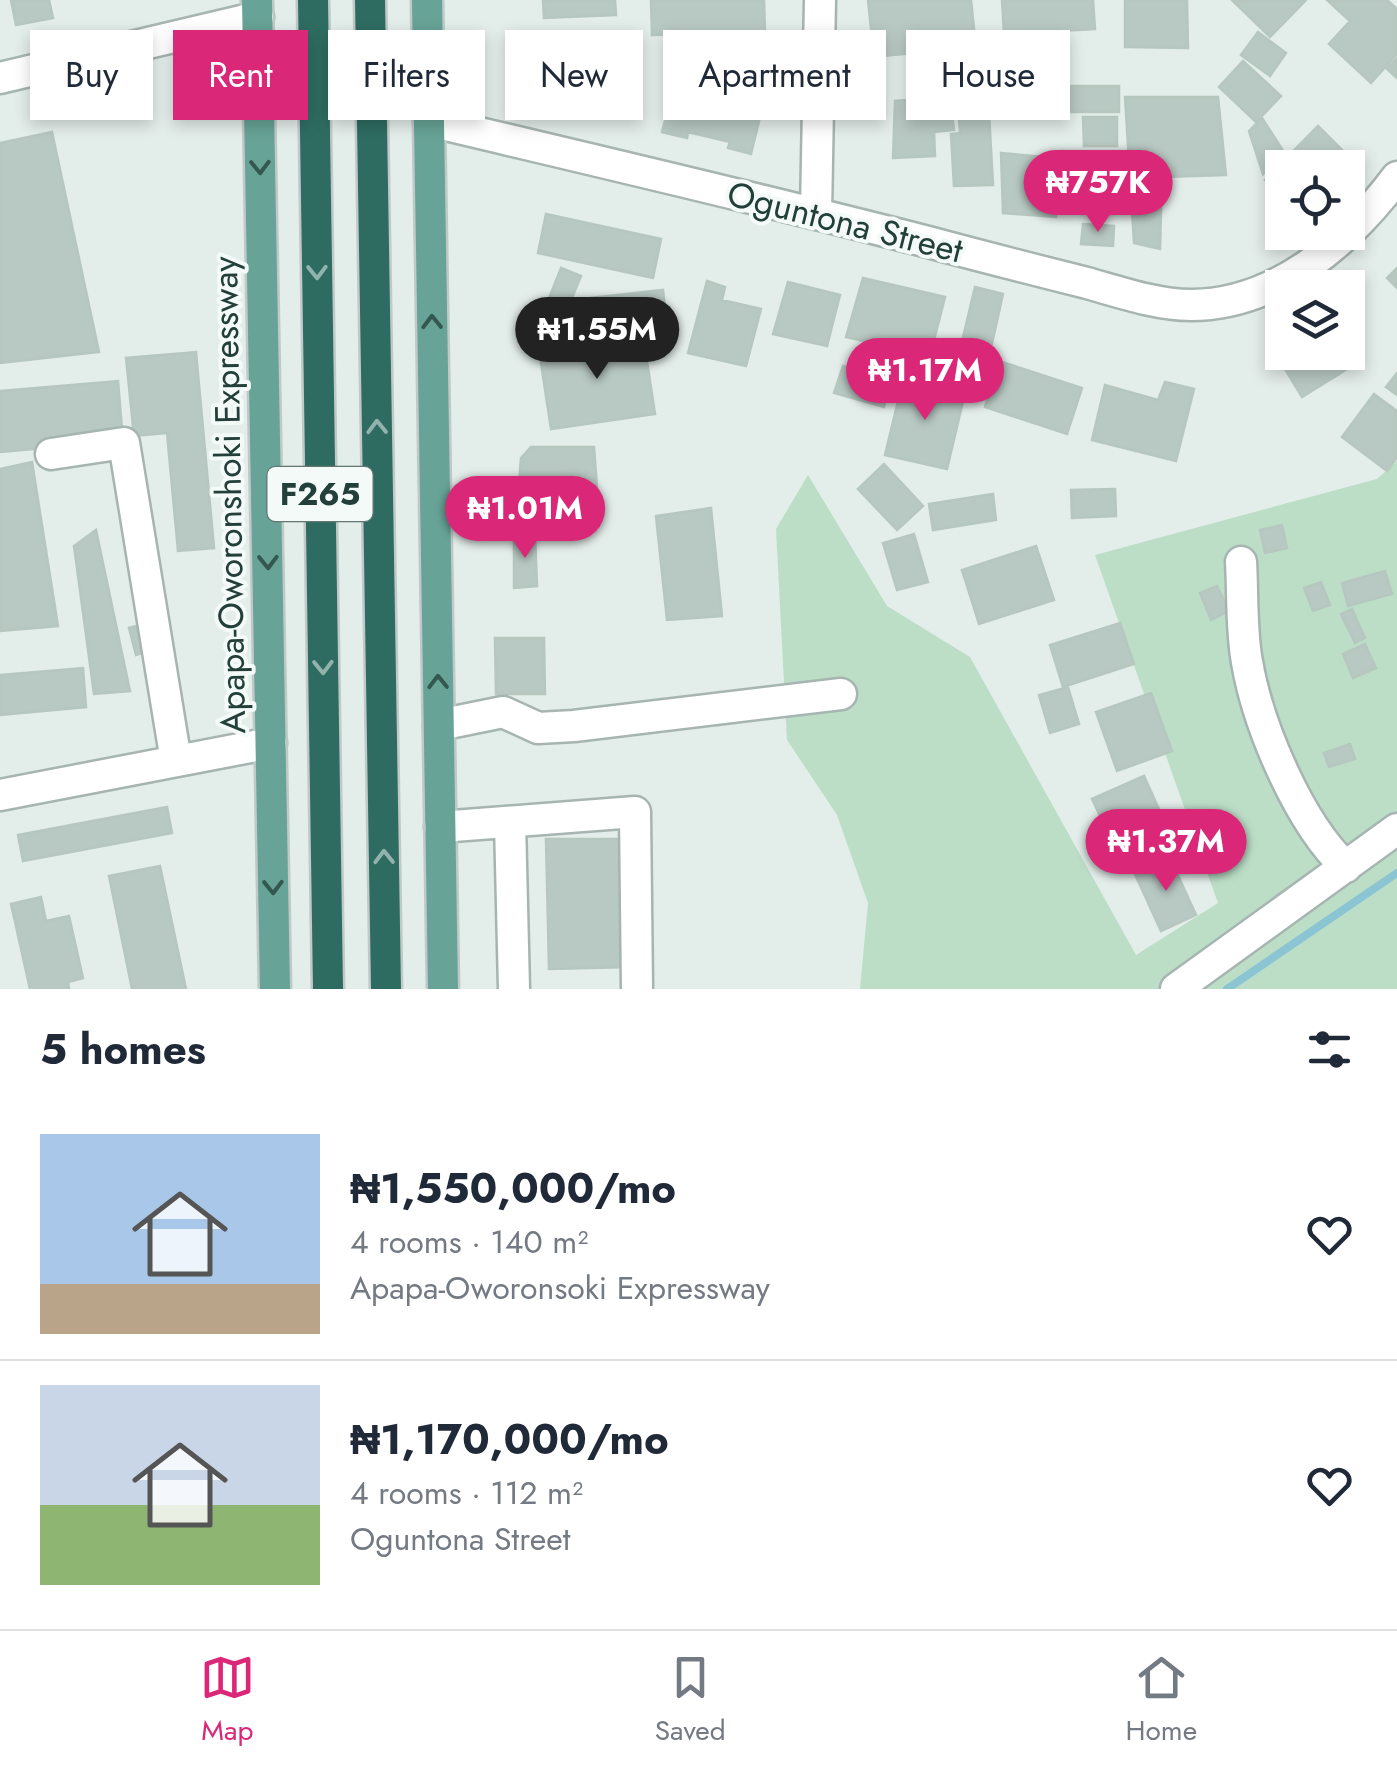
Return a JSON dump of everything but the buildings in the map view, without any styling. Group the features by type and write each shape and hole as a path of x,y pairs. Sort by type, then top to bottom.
{"highway":[{"name":"F265","path":"313,0 328,989"},
{"name":"F265","path":"370,0 386,989"}],"main road":[{"path":"428,0 443,989"},
{"name":"Apapa-Oworonshoki Expressway","path":"257,8 275,989"}],"street":[{"path":"816,213 820,0"},
{"path":"0,78 257,8"},
{"name":"Oguntona Street","path":"429,122 816,213 1126,294 1190,305 1233,299 1270,287 1316,261 1369,214 1397,177"},
{"path":"51,454 124,443 176,761"},
{"path":"1242,562 1246,662 1280,765 1322,844 1346,868"},
{"path":"439,724 503,712 538,728 574,726 841,694"},
{"path":"0,795 271,743"},
{"path":"440,827 635,812 638,989"},
{"path":"510,822 514,989"},
{"path":"1176,989 1397,828"}],"green space":[{"path":"1397,461 1397,989 860,989 868,903 837,815 787,740 776,529 808,475 887,606 970,657 1136,955 1218,903 1095,555 1377,479"}],"waterway":[{"path":"1227,989 1397,873"}]}
